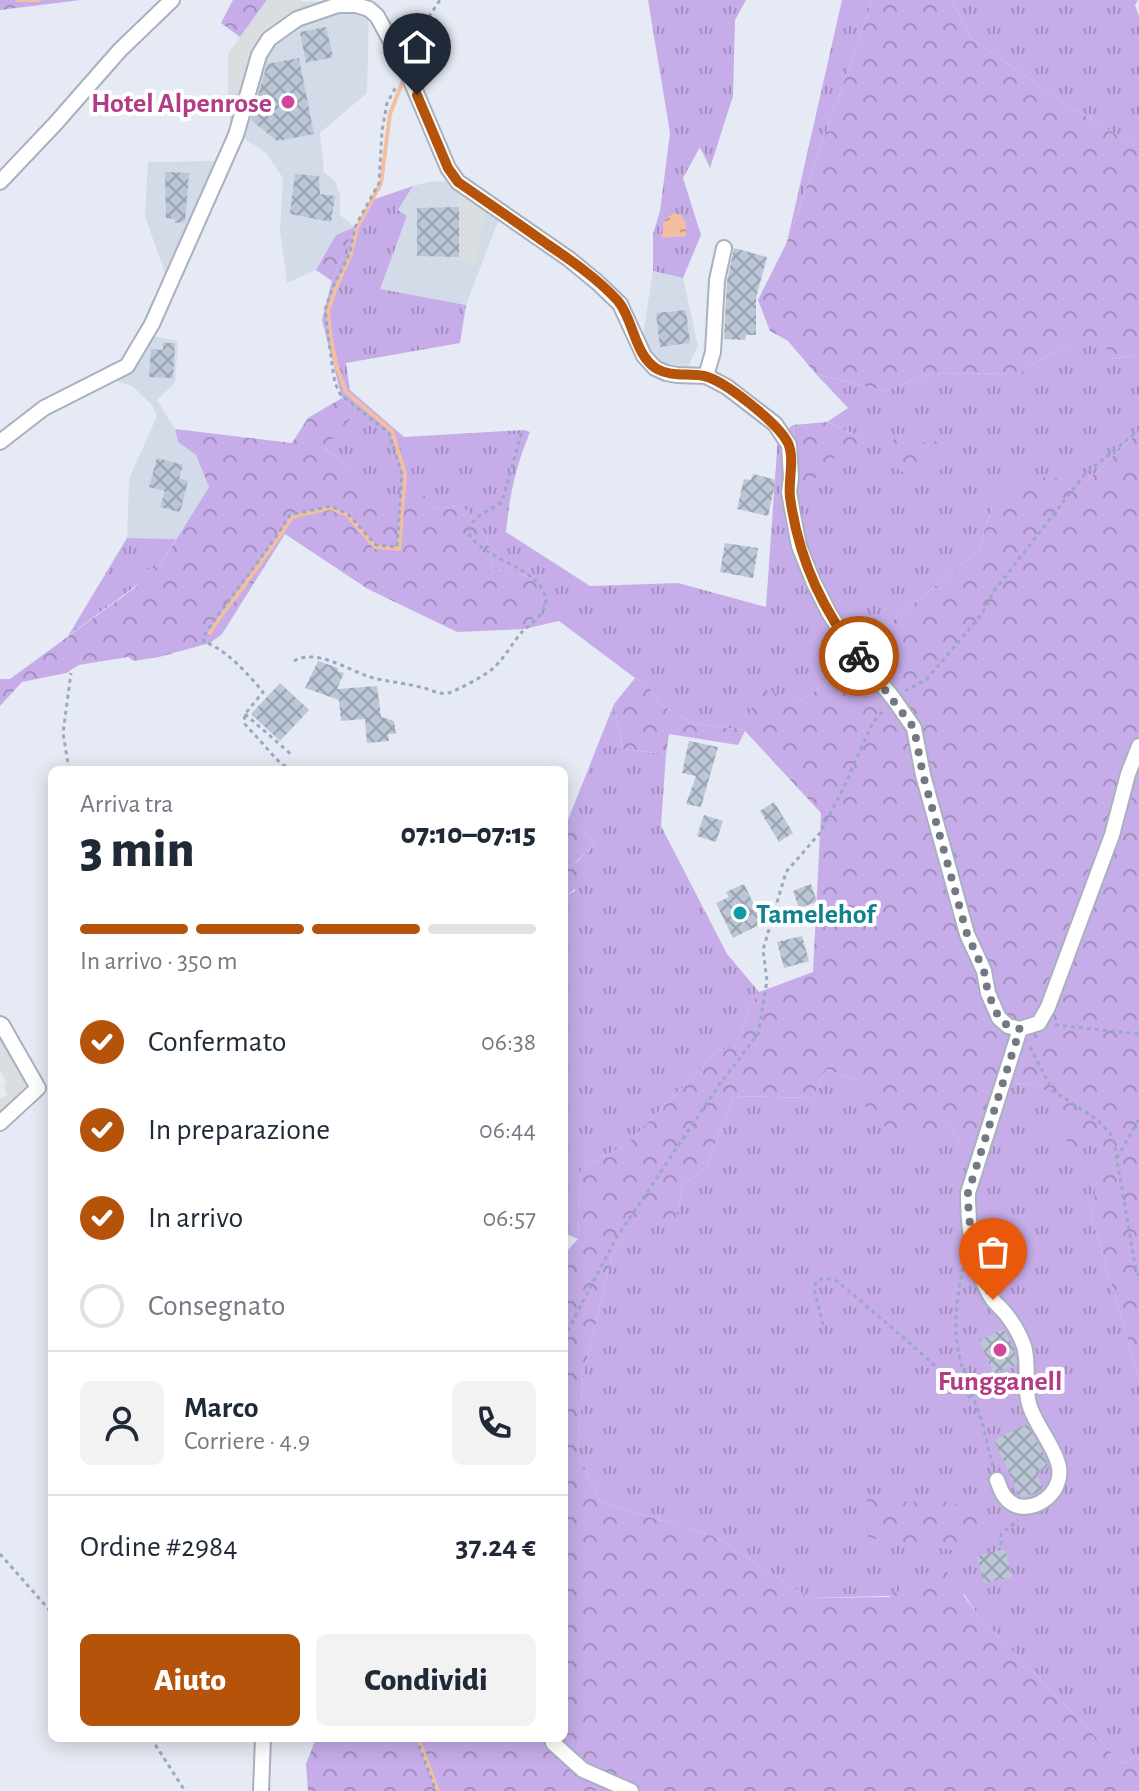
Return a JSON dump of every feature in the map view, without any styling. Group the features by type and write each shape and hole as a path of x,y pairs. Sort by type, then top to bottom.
{"street":[{"path":"0,182 120,50 172,0"},
{"path":"0,442 44,408 127,366 152,324 236,135 259,55 269,39 297,19 338,5 356,5 369,9 377,16 406,69 448,168 458,182 597,282 620,304 644,356 655,368 677,375 706,376 727,387 775,424 789,445 789,492 805,563 846,640 914,728 923,775 967,934 984,971 988,993 999,1018 1008,1026 1020,1029 1039,1023 1048,1007 1112,835 1139,746"},
{"path":"706,376 713,352 717,280 724,248"},
{"path":"0,1024 38,1088 0,1123"},
{"path":"997,1480 1005,1498 1013,1504 1026,1506 1048,1497 1057,1487 1059,1475 1058,1462 1029,1407 1023,1345 1007,1315 993,1300 981,1274 968,1219 968,1193 1020,1029"},
{"path":"261,1791 263,1742"},
{"path":"553,1742 583,1770 631,1791"}],"path":[{"path":"285,766 244,723 245,714 263,692 221,651 204,642 203,637 290,515 331,506 348,514 376,545 397,547 402,474 389,433 340,394 332,365 325,310 350,253 355,227 379,183"},
{"path":"568,1330 615,1240 719,1085 758,1034 767,981 763,950 786,872 820,833 872,724 893,698 927,679 982,614 994,591 1085,474 1139,430"},
{"path":"294,661 301,657 321,659 369,677 438,693 447,693 492,670 515,639 543,613 546,606 547,598 535,581 475,543 468,533 470,524 478,516 502,502 522,431"},
{"path":"68,766 63,733 71,673"},
{"path":"245,714 293,756"},
{"path":"1139,1034 1055,1025 1020,1029 1052,1090 1099,1121 1113,1137 1139,1276"},
{"path":"1117,1158 1139,1119"},
{"path":"972,1242 958,1290 956,1315 959,1352 997,1480"},
{"path":"823,1325 814,1288 816,1282 828,1278 837,1281 974,1401"},
{"path":"1001,1545 1001,1534 1036,1504"},
{"path":"0,1554 48,1608"},
{"path":"154,1742 185,1791"},
{"path":"418,1742 436,1791"}],"shaded area":[{"path":"267,0 338,0 369,9 367,93 320,133 324,172 335,181 340,195 340,215 355,227 336,235 316,270 287,283 280,231 283,178 266,153 231,129 228,93 228,54"},
{"path":"267,0 303,2 270,32 243,93 228,93 228,54"},
{"path":"220,161 167,279 145,216 148,162"},
{"path":"446,181 500,216 466,305 379,289 407,217 398,211 413,186"},
{"path":"457,187 486,210 475,262 465,266 459,257"},
{"path":"653,271 683,278 698,346 685,373 649,361 642,341"},
{"path":"148,335 178,341 175,383 157,400 175,429 178,442 196,455 209,487 176,539 127,538 129,479 157,416 152,405 133,387 115,380"},
{"path":"0,1035 30,1087 0,1114 0,1099 7,1095 4,1086 7,1083 0,1071"}],"green space":[{"path":"0,0 81,0 0,10"},
{"path":"233,0 267,0 240,37 221,23"},
{"path":"648,0 746,0 735,20 733,96 710,168 700,147 683,178 701,235 683,278 653,271 653,234 660,211 670,133"},
{"path":"842,0 868,0 871,6 787,242"},
{"path":"868,0 951,0 972,39 1070,107 1139,148 1139,355 1109,359 1104,339 1062,347 1018,374 932,373 885,391 816,374 788,341 770,331 758,300 787,242 871,6"},
{"path":"951,0 1138,0 1135,5 1139,16 1139,148 1070,107 972,39"},
{"path":"413,186 398,210 407,216 380,289 466,305 460,343 346,363 350,390 404,437 530,432 514,481 506,532 590,586 678,583 766,607 778,436 793,425 796,488 828,458 860,437 827,422 848,408 816,374 885,391 932,373 1018,374 1062,347 1104,338 1110,359 1139,355 1139,432 1087,481 992,508 978,551 886,626 867,657 796,703 744,730 694,724 658,703 648,685 559,621 524,629 545,606 527,576 493,569 487,537 475,525 468,511 458,506 435,509 406,485 394,524 336,456 322,447 356,413 342,398 322,320 332,281 355,227 372,200"},
{"path":"355,227 332,281 316,270 336,235"},
{"path":"342,398 356,413 323,448 336,456 394,523 406,485 413,481 435,509 458,506 468,511 475,525 487,537 493,569 527,577 542,595 545,606 524,629 457,632 368,589 285,534 222,634 210,643 159,657 134,661 128,657 79,665 66,673 22,682 0,706 0,679 10,679 137,586 142,570 159,567 209,487 196,455 178,442 175,429 292,443 308,418"},
{"path":"827,422 860,437 854,459 828,458 829,470 797,489 793,425"},
{"path":"1139,432 1139,1379 1092,1218 1102,1134 1079,1149 1058,1135 1056,1099 1036,1083 1010,1084 975,1147 962,1145 947,1122 919,1143 870,1119 856,1080 826,1069 813,1098 733,1096 707,1167 683,1185 676,1218 658,1222 642,1208 612,1256 583,1376 578,1453 600,1502 716,1537 809,1598 889,1597 941,1564 977,1614 1122,1764 1139,1755 1139,1791 308,1791 306,1764 314,1742 568,1742 568,1250 578,1239 581,1168 626,1145 718,1051 735,1046 759,992 813,972 821,813 745,731 738,745 669,734 666,754 623,749 614,704 635,678 648,685 658,703 694,724 744,730 759,687 796,703 867,657 886,626 978,551 992,508 1022,476 1087,481"},
{"path":"902,433 916,448 928,440 939,442 941,470 922,466 908,474 883,462 892,441"},
{"path":"127,538 176,539 159,567 68,636"},
{"path":"614,704 623,749 666,754 661,826 727,954 759,992 735,1046 718,1051 626,1145 581,1168 578,1239 568,1235 568,895 575,891 575,864 595,844 570,815"},
{"path":"570,815 595,844 575,863 578,883 568,894"},
{"path":"826,1069 947,1122 962,1145 1009,1084 1036,1083 1103,1133 1092,1218 1139,1379 1139,1755 1122,1764 977,1614 964,1594 809,1598 716,1537 600,1502 578,1453 583,1376 612,1256 642,1207 676,1218 683,1185 707,1167 733,1096 813,1098"},
{"path":"927,1498 984,1511 989,1518 959,1551 868,1538 867,1499 916,1502"}],"water":[{"path":"674,213 681,215 686,224 686,236 662,238 664,220"}],"building":[{"path":"326,27 333,57 306,63 300,32"},
{"path":"299,58 314,134 277,141 251,120 267,64"},
{"path":"165,172 189,173 185,222 175,223 175,219 166,218"},
{"path":"295,174 319,176 320,194 335,196 331,222 290,214"},
{"path":"459,207 459,257 417,256 417,208"},
{"path":"734,248 767,257 756,298 756,335 746,335 745,340 724,339 727,281"},
{"path":"686,310 690,343 660,347 656,313"},
{"path":"163,343 175,343 173,378 149,377 151,349 163,350"},
{"path":"157,458 183,465 179,478 188,481 180,512 160,507 165,491 149,487"},
{"path":"753,474 776,480 768,516 737,509 744,479 751,480"},
{"path":"725,543 758,548 753,578 720,572"},
{"path":"318,661 344,673 337,689 377,686 381,717 394,721 396,734 388,734 389,741 367,743 365,719 341,721 339,700 305,688"},
{"path":"280,683 309,710 280,741 251,714"},
{"path":"689,741 718,747 701,807 686,804 696,776 682,773"},
{"path":"774,802 793,833 779,842 760,811"},
{"path":"704,815 723,821 716,842 697,836"},
{"name":"Tamelehof","path":"744,884 763,923 733,938 716,903 729,897 726,892"},
{"path":"811,884 817,902 799,908 793,891"},
{"path":"802,936 809,961 784,968 777,942"},
{"path":"1004,1329 1014,1349 1017,1364 994,1374 979,1340"},
{"path":"1027,1424 1048,1467 1036,1472 1043,1488 1024,1497 1020,1496 994,1440"},
{"path":"1005,1549 1012,1577 984,1583 977,1556"}],"waterway":[{"path":"17,0 39,0"},
{"path":"210,633 292,517 330,508 347,515 375,547 399,549 405,474 392,431 346,392 336,364 328,311 351,254 357,228 381,183 390,114 404,78"},
{"path":"420,1742 438,1791"}],"way so far":[{"path":"859,656 914,728 923,775 967,934 984,971 988,993 999,1018 1008,1026 1020,1029 968,1193 972,1242 981,1274 993,1300"}],"place":[{"name":"Hotel Alpenrose","path":"288,102"},
{"name":"Tamelehof","path":"740,913"},
{"name":"Fungganell","path":"1000,1350"}],"route":[{"path":"417,95 448,168 458,182 597,282 620,304 644,356 655,368 677,375 706,376 727,387 775,424 789,445 789,492 799,546 829,613 859,656"}]}
